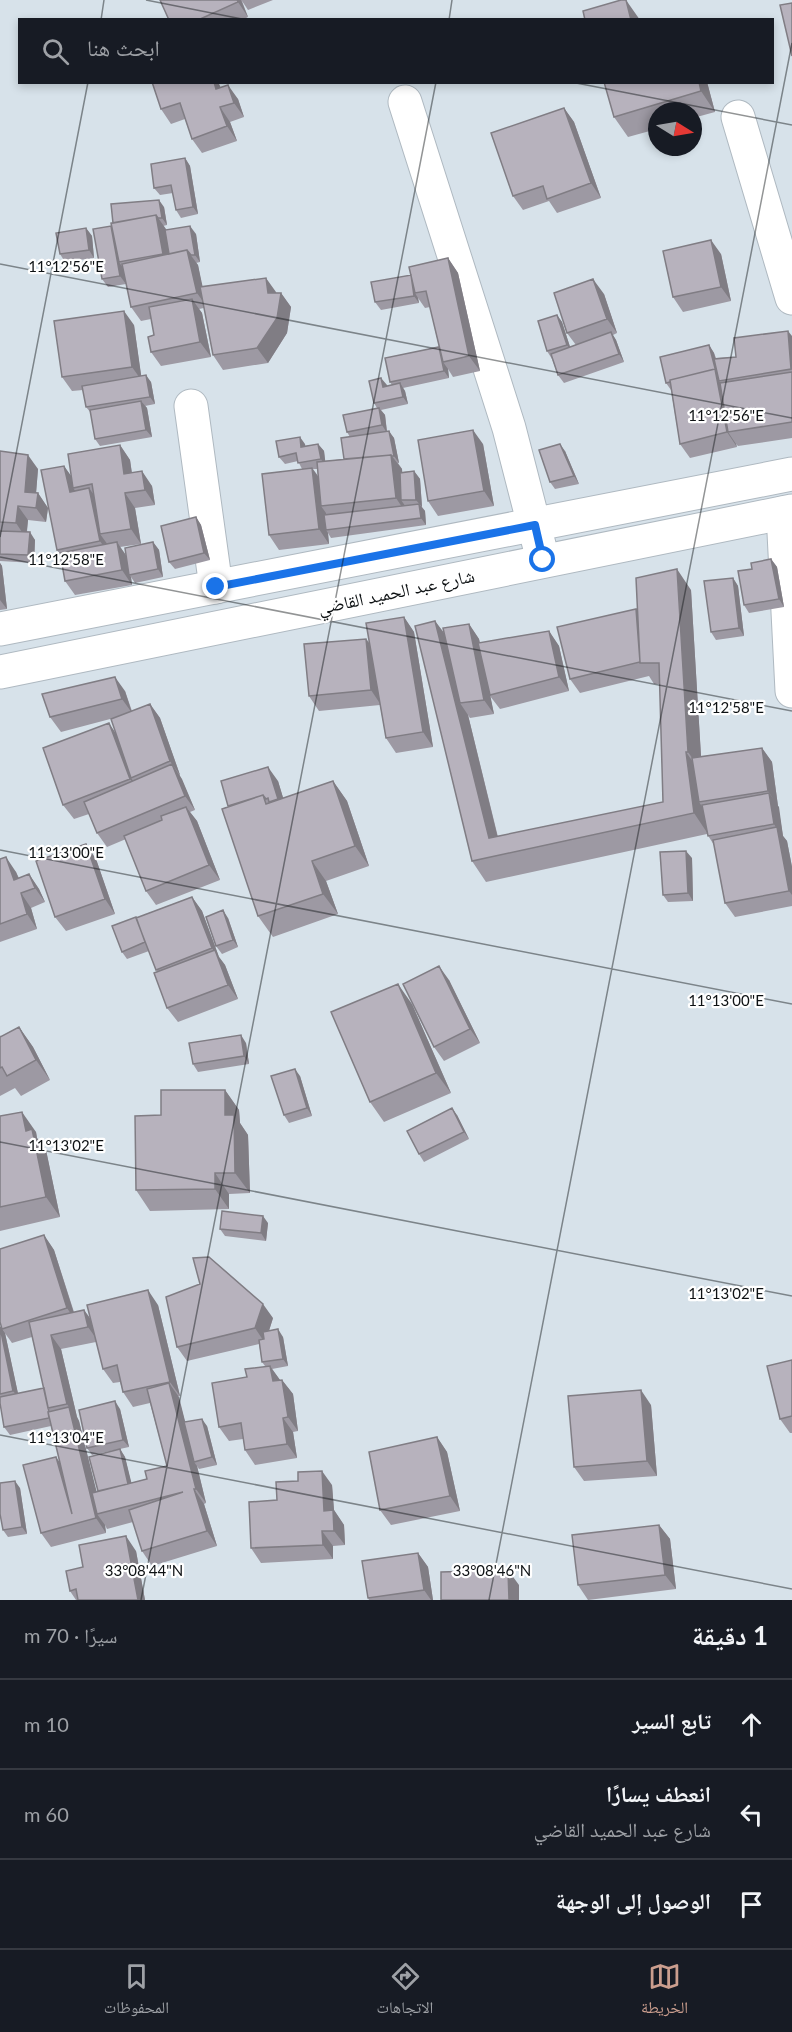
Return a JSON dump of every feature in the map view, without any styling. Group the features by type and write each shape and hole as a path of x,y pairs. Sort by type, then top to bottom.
{"main road":[{"path":"405,102 509,428 543,560"},
{"path":"738,117 792,298"},
{"path":"191,406 216,587"},
{"name":"شارع عبد الحميد القاضي","path":"0,629 792,474"},
{"path":"787,512 792,691"},
{"name":"شارع عبد الحميد القاضي","path":"0,672 787,512"}],"building":[{"path":"160,0 237,0 238,2 202,18 168,18"},
{"path":"626,0 630,18 585,18 583,11"},
{"path":"792,3 792,56 780,5"},
{"path":"153,84 215,84 216,89 228,85 234,103 220,107 227,126 192,139 180,103 161,109"},
{"path":"605,84 699,84 701,91 664,102 648,102 648,107 614,117"},
{"path":"564,108 591,183 547,199 543,186 513,196 491,133"},
{"path":"185,158 193,207 176,210 171,185 154,188 151,164"},
{"path":"159,200 162,218 156,215 113,223 111,204"},
{"path":"156,215 163,254 119,262 111,223"},
{"path":"111,226 120,276 102,279 93,229"},
{"path":"190,226 195,255 191,255 187,250 169,254 165,230"},
{"path":"86,228 89,250 60,254 56,233"},
{"path":"711,240 721,287 673,297 663,251"},
{"path":"187,250 197,293 131,307 122,264"},
{"path":"448,258 469,356 443,362 426,291 415,293 409,267"},
{"path":"411,275 414,296 375,302 371,282"},
{"path":"266,278 268,293 281,293 277,318 257,348 213,355 200,287"},
{"path":"593,279 607,319 567,333 554,293"},
{"path":"192,299 200,342 151,352 148,337 154,335 149,307"},
{"path":"124,311 132,367 62,377 54,321"},
{"path":"557,315 567,345 547,351 538,321"},
{"path":"788,331 791,369 719,381 714,359 736,357 734,338"},
{"path":"611,332 619,354 558,375 551,354"},
{"path":"709,345 716,372 715,369 666,383 660,357"},
{"path":"439,347 444,371 390,382 385,358"},
{"path":"715,369 727,432 680,444 670,380"},
{"path":"792,372 792,422 728,432 720,383"},
{"path":"146,375 150,397 86,407 82,386"},
{"path":"381,378 383,387 400,383 403,397 374,403 369,381"},
{"path":"141,401 146,430 95,439 90,410"},
{"path":"379,408 382,425 347,432 343,415"},
{"path":"473,430 484,491 428,501 418,440"},
{"path":"389,431 394,456 344,459 341,438"},
{"path":"300,437 301,447 318,444 321,459 298,463 296,453 279,457 276,441"},
{"path":"560,444 574,476 550,482 539,450"},
{"path":"120,445 124,474 142,471 145,490 125,493 131,529 100,534 92,484 73,488 68,454"},
{"path":"0,451 28,455 25,492 38,493 36,508 18,506 16,523 0,522"},
{"path":"391,455 396,498 321,506 317,462"},
{"path":"64,466 70,492 89,488 100,541 57,550 41,470"},
{"path":"312,468 319,529 269,535 262,474"},
{"path":"414,471 416,500 401,500 400,473"},
{"path":"419,504 421,518 326,530 324,515"},
{"path":"196,517 204,553 169,562 161,526"},
{"path":"0,531 30,532 28,555 0,554"},
{"path":"117,542 122,570 65,581 60,553"},
{"path":"153,542 158,569 129,575 125,548"},
{"path":"771,559 779,599 744,605 738,571 752,569 751,563"},
{"path":"677,569 688,752 686,752 694,813 472,861 415,626 435,621 489,838 663,802 659,663 640,663 636,578"},
{"path":"733,578 739,628 711,632 704,581"},
{"path":"636,609 640,662 570,679 557,627"},
{"path":"404,617 423,732 386,738 366,623"},
{"path":"469,624 484,700 460,703 443,628"},
{"path":"549,631 559,677 490,695 478,643"},
{"path":"366,639 371,690 309,696 304,644"},
{"path":"115,677 122,699 50,717 42,694"},
{"path":"150,704 170,761 131,778 111,719"},
{"path":"109,723 130,779 63,805 43,748"},
{"path":"762,748 768,791 699,802 692,758"},
{"path":"172,764 185,796 97,833 84,802"},
{"path":"268,767 278,799 269,802 268,798 266,799 263,795 228,806 221,781"},
{"path":"333,781 355,846 312,861 323,894 258,916 222,809 263,795 266,804"},
{"path":"769,793 774,824 708,836 702,805"},
{"path":"186,807 209,865 146,891 124,836 162,820 161,816"},
{"path":"777,827 789,891 725,903 713,840"},
{"path":"86,844 105,899 55,917 36,861"},
{"path":"686,851 688,893 663,895 660,852"},
{"path":"6,857 14,880 29,874 35,888 21,893 27,914 0,924 0,859"},
{"path":"192,897 212,948 156,970 136,918"},
{"path":"223,910 233,940 216,946 206,917"},
{"path":"136,917 145,942 122,952 112,926"},
{"path":"215,950 228,985 167,1008 154,973"},
{"path":"439,966 470,1029 434,1047 403,984"},
{"path":"398,984 436,1073 370,1102 331,1012"},
{"path":"19,1027 36,1060 7,1076 2,1067 0,1068 0,1037"},
{"path":"241,1035 244,1056 193,1064 189,1043"},
{"path":"295,1069 307,1108 284,1115 271,1076"},
{"path":"161,1090 225,1090 225,1115 234,1115 235,1173 215,1173 215,1189 136,1190 135,1116 161,1115"},
{"path":"452,1108 464,1132 419,1154 407,1131"},
{"path":"22,1112 26,1131 32,1129 46,1197 0,1207 0,1116"},
{"path":"222,1211 263,1216 261,1233 220,1229"},
{"path":"44,1235 67,1308 2,1329 0,1322 0,1249"},
{"path":"209,1257 263,1304 255,1328 177,1347 166,1297 200,1284 193,1258"},
{"path":"148,1290 170,1382 123,1392 117,1365 103,1369 87,1305"},
{"path":"84,1310 88,1327 51,1335 67,1404 48,1408 29,1322"},
{"path":"0,1327 13,1391 0,1394"},
{"path":"278,1329 283,1359 262,1362 259,1340 264,1339 263,1332"},
{"path":"792,1360 792,1416 780,1419 767,1366"},
{"path":"270,1366 273,1381 282,1380 288,1417 283,1418 287,1444 245,1450 241,1423 219,1427 212,1383 247,1377 245,1369"},
{"path":"169,1383 196,1489 194,1489 207,1531 142,1551 129,1510 183,1492 97,1514 92,1493 147,1479 145,1471 167,1466 147,1389"},
{"path":"44,1388 49,1418 4,1427 0,1397"},
{"path":"641,1390 647,1461 574,1467 568,1396"},
{"path":"115,1401 123,1440 87,1448 79,1410"},
{"path":"69,1407 96,1518 41,1533 23,1465 56,1457 72,1514 48,1412"},
{"path":"202,1419 212,1457 194,1462 184,1422"},
{"path":"437,1437 450,1496 380,1510 369,1452"},
{"path":"120,1449 128,1484 98,1491 89,1457"},
{"path":"322,1471 324,1511 333,1510 334,1531 322,1531 323,1545 251,1548 249,1502 277,1500 276,1482 298,1481 298,1472"},
{"path":"15,1481 22,1527 3,1530 0,1514 0,1483"},
{"path":"659,1525 665,1575 578,1585 572,1535"},
{"path":"126,1536 138,1600 78,1600 76,1589 70,1591 66,1571 83,1567 79,1545"},
{"path":"418,1553 424,1590 368,1598 362,1561"},
{"path":"508,1570 509,1600 441,1600 441,1572"}],"route":[{"path":"216,587 535,525 543,560"}]}
